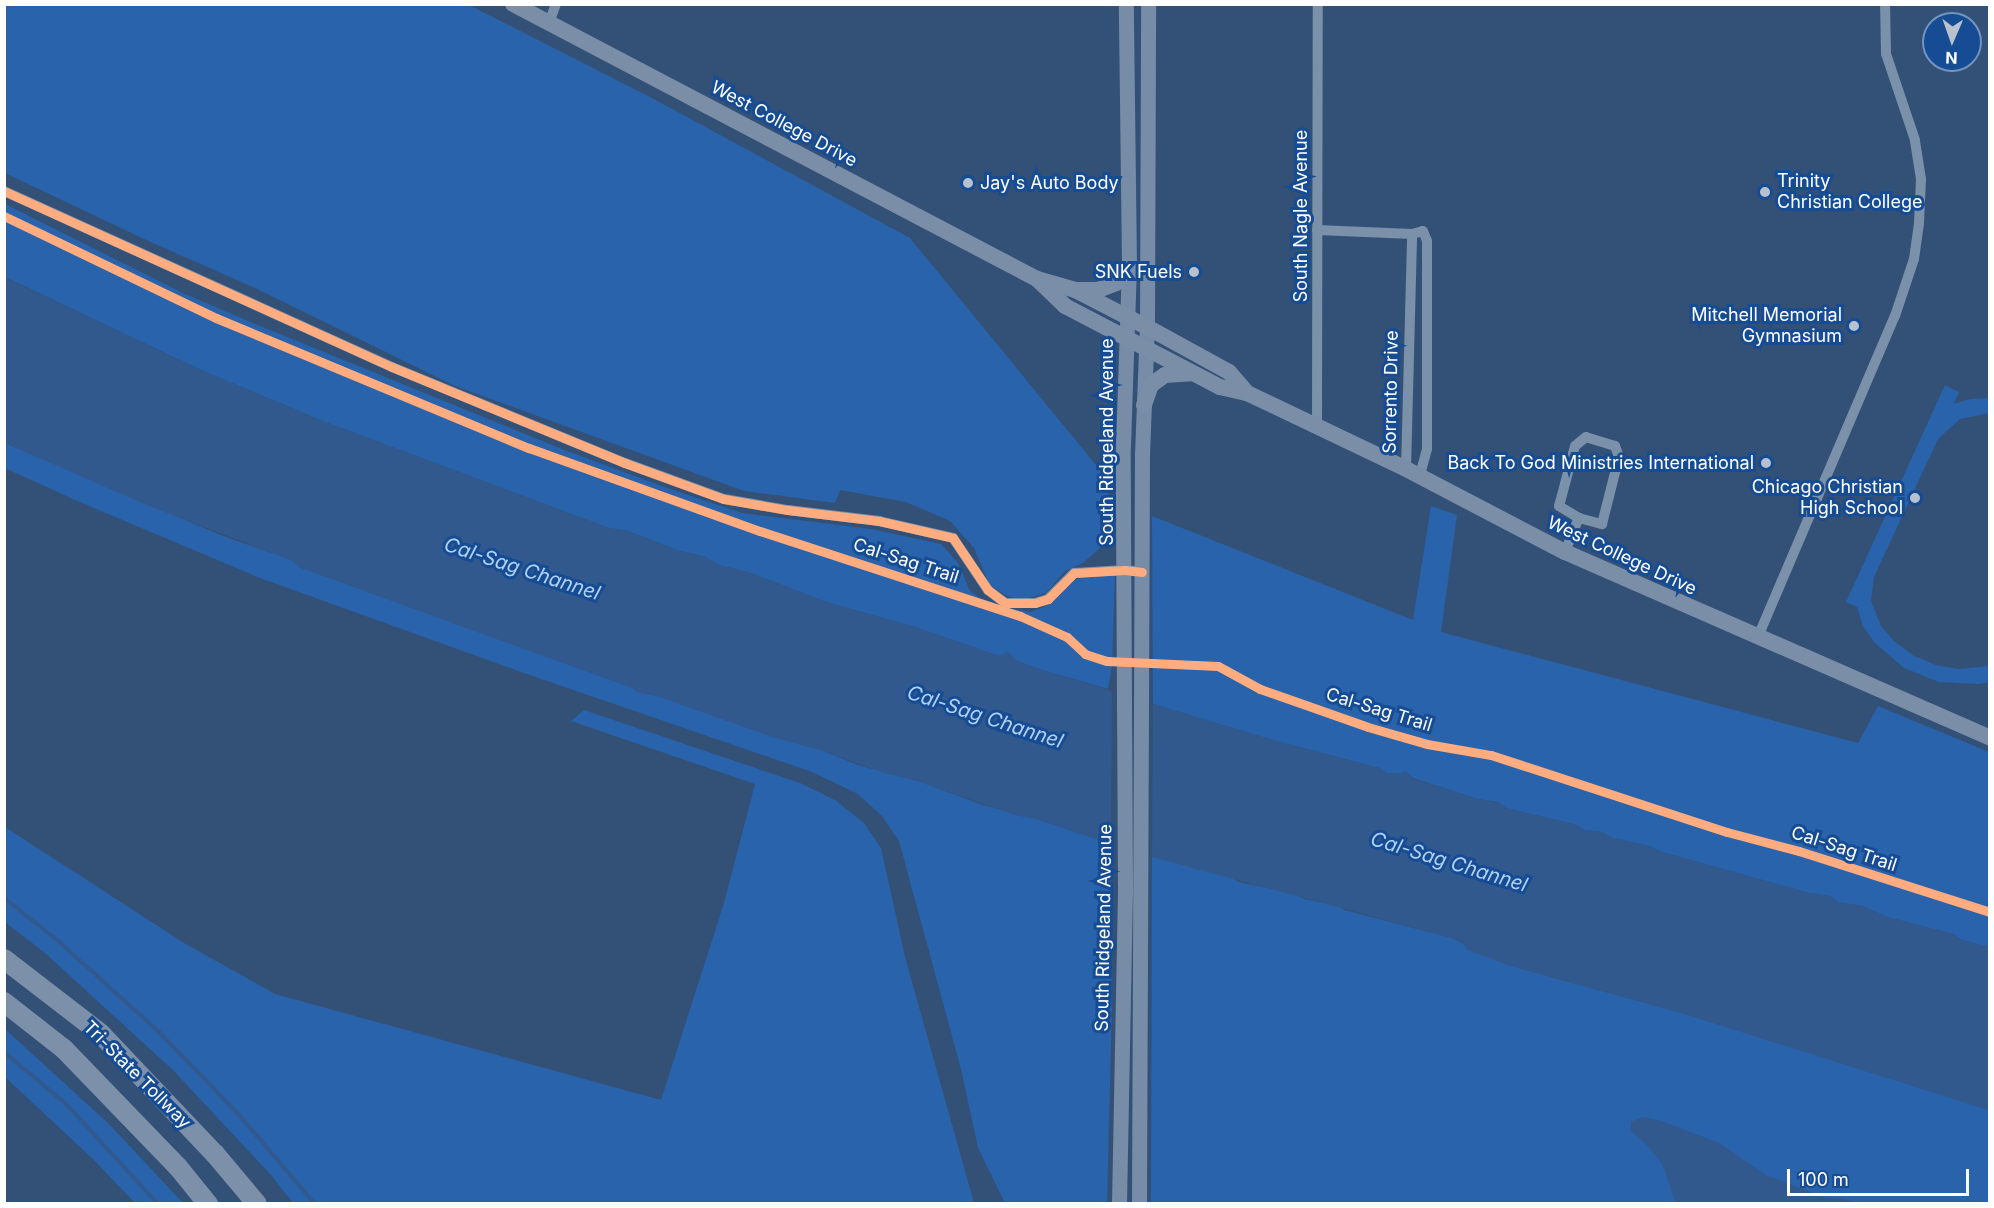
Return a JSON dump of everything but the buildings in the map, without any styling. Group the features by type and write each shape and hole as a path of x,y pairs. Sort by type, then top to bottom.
{"highway":[{"name":"Tri-State Tollway","path":"4,959 100,1034 215,1154 257,1203"},
{"name":"Tri-State Tollway","path":"4,1002 64,1049 178,1167 208,1203"}],"main road":[{"name":"South Ridgeland Avenue","path":"1119,1203 1125,890 1124,446 1129,265 1126,4"},
{"name":"South Ridgeland Avenue","path":"1139,1203 1141,651 1147,327 1148,4"},
{"name":"West College Drive","path":"521,6 549,23 1036,279 1075,290 1147,327 1229,372 1247,393"},
{"path":"1075,290 1098,290 1116,284 1129,265"},
{"name":"West College Drive","path":"1036,279 1065,306 1126,340 1220,387 1247,393 1413,472 1565,552 1757,639 1989,738"},
{"path":"1144,405 1151,385 1165,375 1191,373"}],"street":[{"path":"549,23 555,4"},
{"name":"South Nagle Avenue","path":"1317,427 1318,4"},
{"path":"1757,639 1895,316 1914,259 1919,223 1921,179 1915,140 1886,54 1885,4"},
{"path":"4,191 392,367 625,463 724,499 788,510 879,521 953,538 988,590 1005,603 1035,603 1048,600 1074,573 1125,570 1142,572"},
{"path":"1317,230 1412,234"},
{"name":"Sorrento Drive","path":"1423,231 1427,242 1427,448 1413,472 1410,316 1412,234 1423,231"},
{"name":"Sorrento Drive","path":"1410,316 1427,316"},
{"path":"1587,436 1615,446 1619,457 1602,524 1579,518 1559,506 1575,446 1587,436"},
{"path":"1565,552 1579,518"}],"shaded area":[{"path":"4,5 469,5 650,97 910,238 1100,470 1114,471 1108,490 1108,532 1099,549 1083,563 1065,571 1046,593 1022,600 1007,596 989,584 974,548 950,521 906,502 840,490 835,503 744,491 455,386 253,287 144,239 5,173"},
{"path":"5,204 183,293 248,321 567,451 670,489 742,513 871,529 941,544 958,563 970,591 980,598 1008,608 1031,612 1046,606 1075,580 1089,575 1115,573 1112,666 1108,689 1036,668 1017,661 1007,652 999,656 915,627 826,602 751,573 719,565 706,557 680,551 628,531 609,528 325,422 201,370 5,277"},
{"path":"1945,385 1959,392 1954,404 1970,399 1989,398 1989,413 1960,419 1938,439 1874,577 1871,601 1881,626 1894,641 1914,656 1936,665 1958,669 1989,666 1989,682 1979,684 1939,682 1904,668 1874,642 1863,626 1857,607 1846,602"},
{"path":"5,443 223,536 292,560 299,567 633,688 637,692 658,696 773,737 821,750 858,765 918,781 983,805 1040,820 1111,844 1112,1006 1107,1203 1005,1203 978,1148 961,1069 899,841 882,816 858,794 812,772 521,672 260,578 5,468"},
{"path":"1431,506 1457,515 1441,632 1858,743 1878,706 1989,752 1989,947 1962,940 1953,934 1887,917 1862,906 1838,902 1830,896 1809,893 1659,851 1650,846 1613,838 1602,832 1583,830 1577,825 1506,808 1498,802 1477,799 1413,778 1405,771 1401,774 1387,773 1379,768 1269,739 1153,704 1152,516 1413,620"},
{"path":"584,710 800,783 835,800 864,823 881,848 905,957 974,1203 293,1203 271,1175 173,1070 45,953 5,922 5,827 184,943 275,994 661,1100 724,903 755,784 571,721"},
{"path":"1152,856 1230,876 1238,882 1293,893 1304,899 1340,906 1344,910 1452,938 1508,965 1682,1013 1989,1110 1989,1203 1151,1204"},
{"path":"5,1029 109,1124 183,1203 135,1203 94,1160 5,1077"}],"water":[{"name":"Cal-Sag Channel","path":"4,277 201,370 325,422 609,528 628,531 680,551 706,557 720,565 751,573 826,602 915,627 999,656 1007,652 1017,661 1036,668 1269,739 1379,768 1387,773 1401,774 1405,771 1413,779 1477,799 1498,802 1506,808 1577,825 1583,830 1602,832 1613,838 1650,846 1659,851 1809,893 1830,896 1838,902 1862,906 1887,917 1953,934 1962,940 1989,947 1989,1110 1682,1013 1508,965 1467,950 1463,942 1452,938 1126,850 1040,820 1015,815 918,781 884,773 821,750 773,737 658,696 637,692 633,688 299,567 291,560 149,506 5,443"},
{"path":"1643,1117 1662,1121 1719,1143 1766,1175 1826,1198 1841,1198 1857,1203 1676,1203 1662,1164 1648,1146 1631,1131 1631,1122"}],"pier":[{"path":"1112,687 1153,701 1152,859 1111,848"}],"waterway":[{"path":"4,898 57,940 159,1032 240,1116 315,1204"},
{"path":"4,1052 66,1104 158,1204"}],"cycle path":[{"name":"Cal-Sag Trail","path":"4,191 392,367 625,463 724,499 788,510 879,521 953,538 988,590 1005,603 1035,603 1048,599 1074,573 1125,570 1142,572"},
{"name":"Cal-Sag Trail","path":"4,216 216,318 529,448 760,531 1020,616 1067,637 1085,654 1107,661 1218,666 1260,689 1368,727 1427,744 1491,755 1727,832 1799,851 1990,912"}],"place":[{"name":"Jay's Auto Body","path":"968,183"},
{"name":"Trinity Christian College","path":"1765,192"},
{"name":"SNK Fuels","path":"1194,272"},
{"name":"Mitchell Memorial Gymnasium","path":"1854,326"},
{"name":"Back To God Ministries International","path":"1766,463"},
{"name":"Chicago Christian High School","path":"1915,498"}]}
